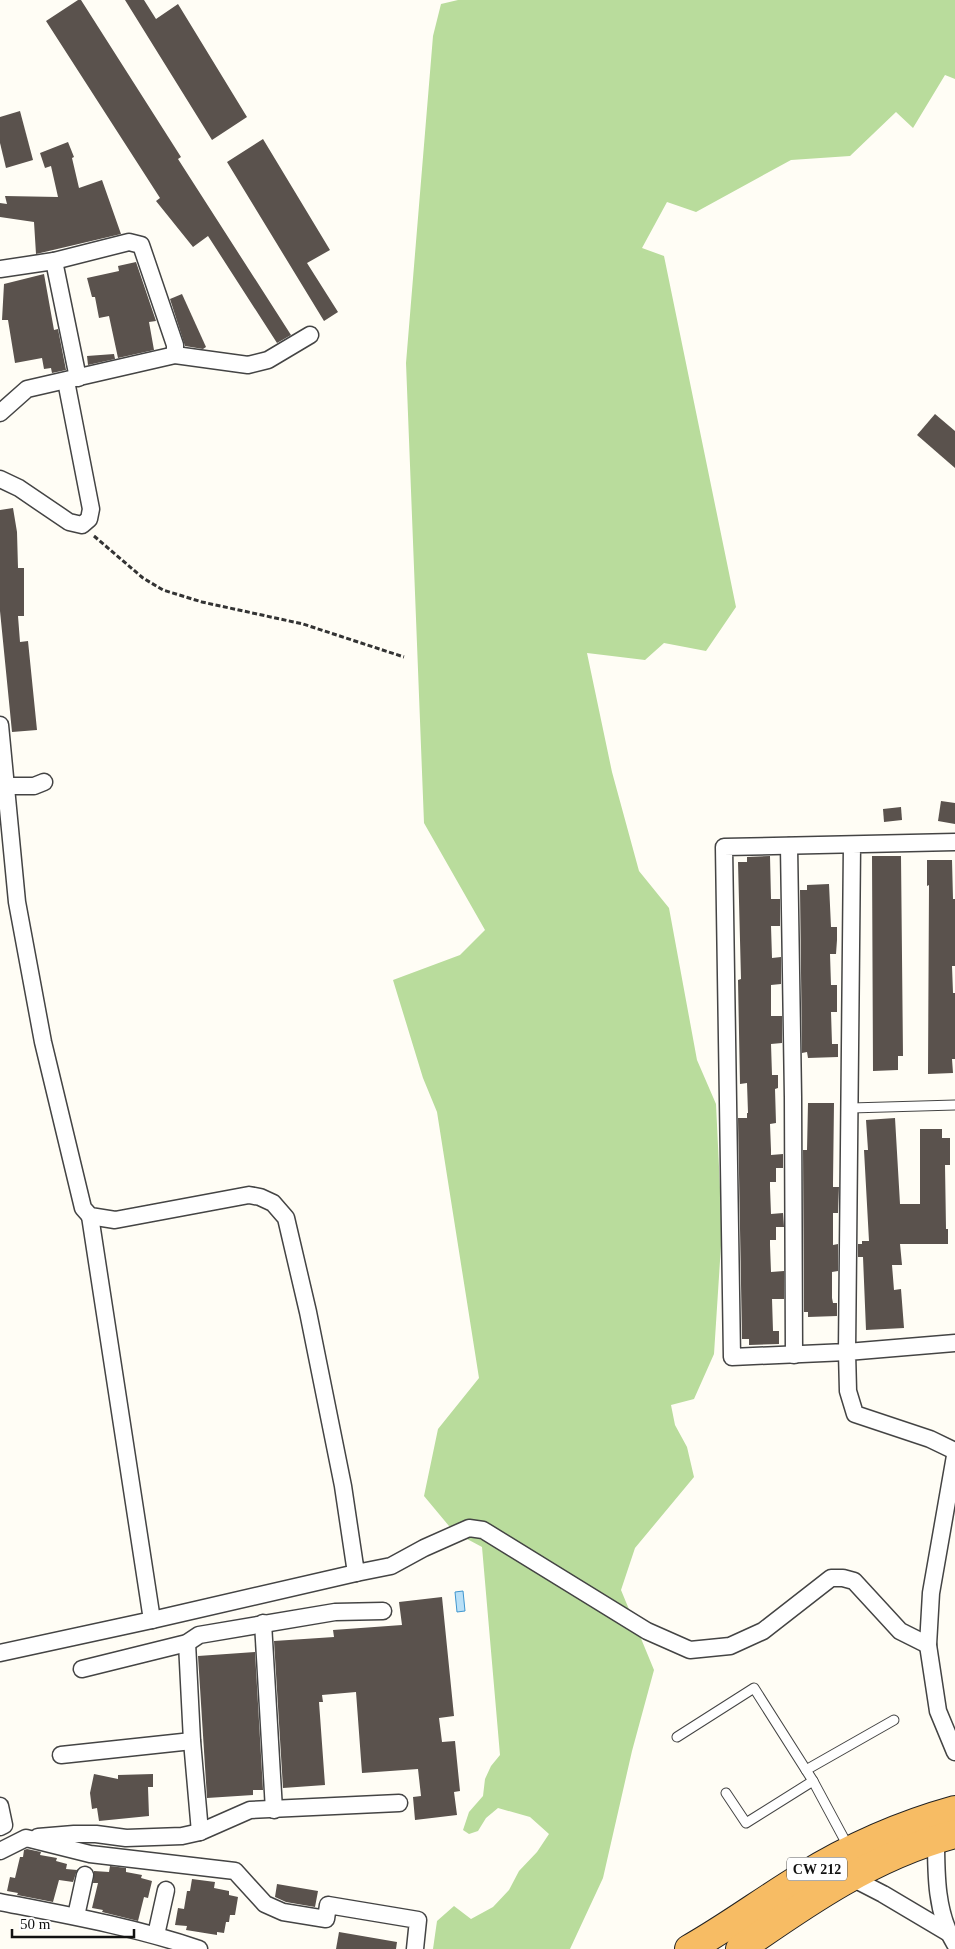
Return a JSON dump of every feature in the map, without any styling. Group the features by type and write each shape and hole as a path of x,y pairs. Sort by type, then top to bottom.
{"highway":[{"name":"CW 212","path":"740,1949 819,1896 850,1864 886,1832 955,1810"},
{"name":"CW 212","path":"689,1949 802,1876 894,1855 946,1836"}],"street":[{"path":"0,269 54,260 129,242 141,245 175,345 175,355"},
{"path":"0,478 19,488 69,522 82,525 89,519 91,509 54,260"},
{"path":"0,413 27,389 175,355 248,365 268,360 310,336"},
{"path":"0,725 3,786 17,902 43,1042 83,1208 90,1216 152,1620"},
{"path":"3,786 34,786 44,782"},
{"path":"955,842 724,848 732,1357 847,1352 955,1343"},
{"path":"852,845 848,1390 855,1414 930,1439 955,1451"},
{"path":"788,846 793,1097 794,1355"},
{"path":"90,1216 115,1220 249,1195 260,1197 272,1203 286,1218 308,1312 343,1486 356,1573"},
{"path":"955,1456 931,1592 928,1645 938,1711 955,1752"},
{"path":"0,1653 391,1566 424,1548 469,1528 483,1530 646,1631 690,1650 730,1646 763,1632 832,1578 854,1581 900,1631 928,1645"},
{"path":"82,1669 187,1643 199,1635 335,1612 383,1611"},
{"path":"263,1623 274,1810"},
{"path":"187,1643 192,1741 200,1832"},
{"path":"61,1755 192,1741"},
{"path":"0,1851 26,1838 96,1834 126,1838 182,1836 200,1832 250,1810 399,1803"},
{"path":"0,1806 4,1825 0,1827"},
{"path":"946,1836 938,1886 951,1938"},
{"path":"26,1838 90,1854 235,1871 265,1904 283,1912 326,1919 328,1905 418,1920 415,1949"},
{"path":"850,1864 883,1894 951,1938"},
{"path":"76,1916 85,1875"},
{"path":"156,1935 166,1890"},
{"path":"0,1902 76,1916 156,1935 199,1949"}],"lane":[{"path":"851,1108 955,1105"},
{"path":"677,1737 754,1688 813,1780 850,1864"},
{"path":"806,1770 894,1720"},
{"path":"726,1793 746,1823 813,1780"}],"path":[{"path":"82,525 143,578 163,590 202,602 303,624 404,657"}],"green space":[{"path":"458,0 955,0 955,79 945,75 913,128 896,112 850,156 791,160 696,212 667,202 642,248 664,256 736,607 706,651 664,643 645,660 587,653 612,772 639,871 669,908 697,1060 716,1104 722,1230 714,1354 694,1399 671,1405 675,1425 687,1447 694,1477 635,1548 621,1590 654,1670 632,1751 603,1878 570,1949 433,1949 437,1921 454,1906 471,1919 493,1907 509,1890 519,1871 537,1852 549,1834 530,1817 498,1808 486,1818 478,1831 469,1834 463,1830 469,1812 483,1796 485,1779 491,1766 500,1755 482,1547 454,1532 424,1496 438,1429 479,1378 437,1112 423,1078 393,980 460,955 485,930 424,823 406,363 433,36 441,4"}],"water":[{"path":"463,1591 465,1611 457,1612 455,1592"}],"building":[{"path":"78,0 81,0 181,157 178,159 291,335 277,343 208,236 193,247 156,201 160,198 46,21"},
{"path":"125,0 144,0 156,19 178,4 247,117 212,140"},
{"path":"20,111 33,160 6,168 0,143 0,117"},
{"path":"263,139 330,250 307,263 338,312 324,321 227,162"},
{"path":"68,142 74,157 72,158 79,188 102,180 121,234 36,254 34,222 0,217 0,203 7,204 5,196 58,197 51,166 45,168 40,153"},
{"path":"136,262 156,321 149,322 154,350 118,358 109,316 99,318 95,297 92,297 87,278 119,271 118,266"},
{"path":"44,274 54,330 58,329 66,370 52,373 51,368 44,369 42,358 15,363 8,320 2,320 4,284"},
{"path":"182,294 206,347 203,349 185,346 170,299"},
{"path":"114,354 115,359 88,365 87,356"},
{"path":"935,414 955,431 955,468 917,435"},
{"path":"13,508 17,532 18,568 24,568 24,616 18,616 20,642 28,641 37,730 12,732 0,611 0,510"},
{"path":"941,801 955,803 955,824 938,821"},
{"path":"901,807 902,820 884,822 883,809"},
{"path":"770,856 771,899 780,899 780,926 771,926 772,958 781,957 781,984 771,985 771,1016 782,1016 782,1043 771,1044 772,1075 778,1075 778,1088 775,1089 776,1123 770,1124 771,1155 783,1154 783,1168 776,1168 776,1182 770,1182 771,1214 783,1213 784,1227 776,1227 776,1240 770,1240 770,1245 771,1272 784,1271 784,1299 772,1299 773,1331 779,1331 779,1344 749,1345 749,1339 742,1339 738,1118 747,1118 748,1113 747,1083 740,1084 738,980 741,979 738,862 747,862 747,857"},
{"path":"872,856 901,856 903,1056 898,1056 898,1070 873,1071"},
{"path":"927,860 952,860 953,899 955,899 955,966 952,966 953,993 955,993 955,1059 952,1059 953,1073 928,1074 929,885 927,886"},
{"path":"829,884 831,927 837,927 836,954 830,954 831,985 837,985 837,1012 831,1012 832,1044 838,1044 838,1057 808,1058 807,1052 802,1053 800,890 807,890 807,885"},
{"path":"808,1103 834,1103 833,1187 839,1187 838,1213 833,1213 833,1245 838,1244 838,1271 832,1272 832,1298 833,1303 837,1303 837,1316 808,1317 808,1312 804,1312 803,1150 807,1150"},
{"path":"895,1118 900,1204 920,1204 920,1129 942,1129 942,1138 950,1138 950,1165 945,1165 948,1244 900,1244 902,1265 892,1265 894,1290 901,1289 904,1328 866,1330 863,1257 858,1257 858,1244 862,1244 862,1241 869,1241 864,1150 868,1150 866,1120"},
{"path":"442,1597 454,1716 439,1718 442,1742 455,1741 460,1791 454,1792 457,1815 415,1820 413,1797 421,1796 418,1769 362,1773 356,1692 322,1695 323,1702 319,1702 325,1785 283,1788 274,1641 334,1637 333,1630 402,1625 399,1602"},
{"path":"255,1652 263,1790 253,1790 253,1795 207,1798 198,1656"},
{"path":"94,1774 118,1779 118,1775 153,1774 153,1787 148,1787 149,1816 99,1821 97,1808 92,1809 90,1793"},
{"path":"24,1850 41,1852 40,1855 57,1858 56,1861 67,1864 66,1869 77,1870 73,1882 59,1880 53,1902 17,1895 18,1893 7,1891 10,1877 15,1878 20,1857 23,1857"},
{"path":"110,1866 126,1868 126,1872 142,1875 141,1878 152,1881 148,1898 144,1897 138,1921 92,1908 98,1883 93,1883 94,1871 109,1872"},
{"path":"192,1879 215,1882 214,1888 229,1891 229,1895 238,1897 235,1915 230,1915 229,1922 226,1922 224,1933 217,1932 217,1935 186,1930 187,1926 175,1925 178,1908 184,1909 187,1891 190,1891"},
{"path":"277,1884 318,1891 315,1907 286,1902 275,1897"},
{"path":"339,1932 397,1942 396,1949 336,1949"}]}
